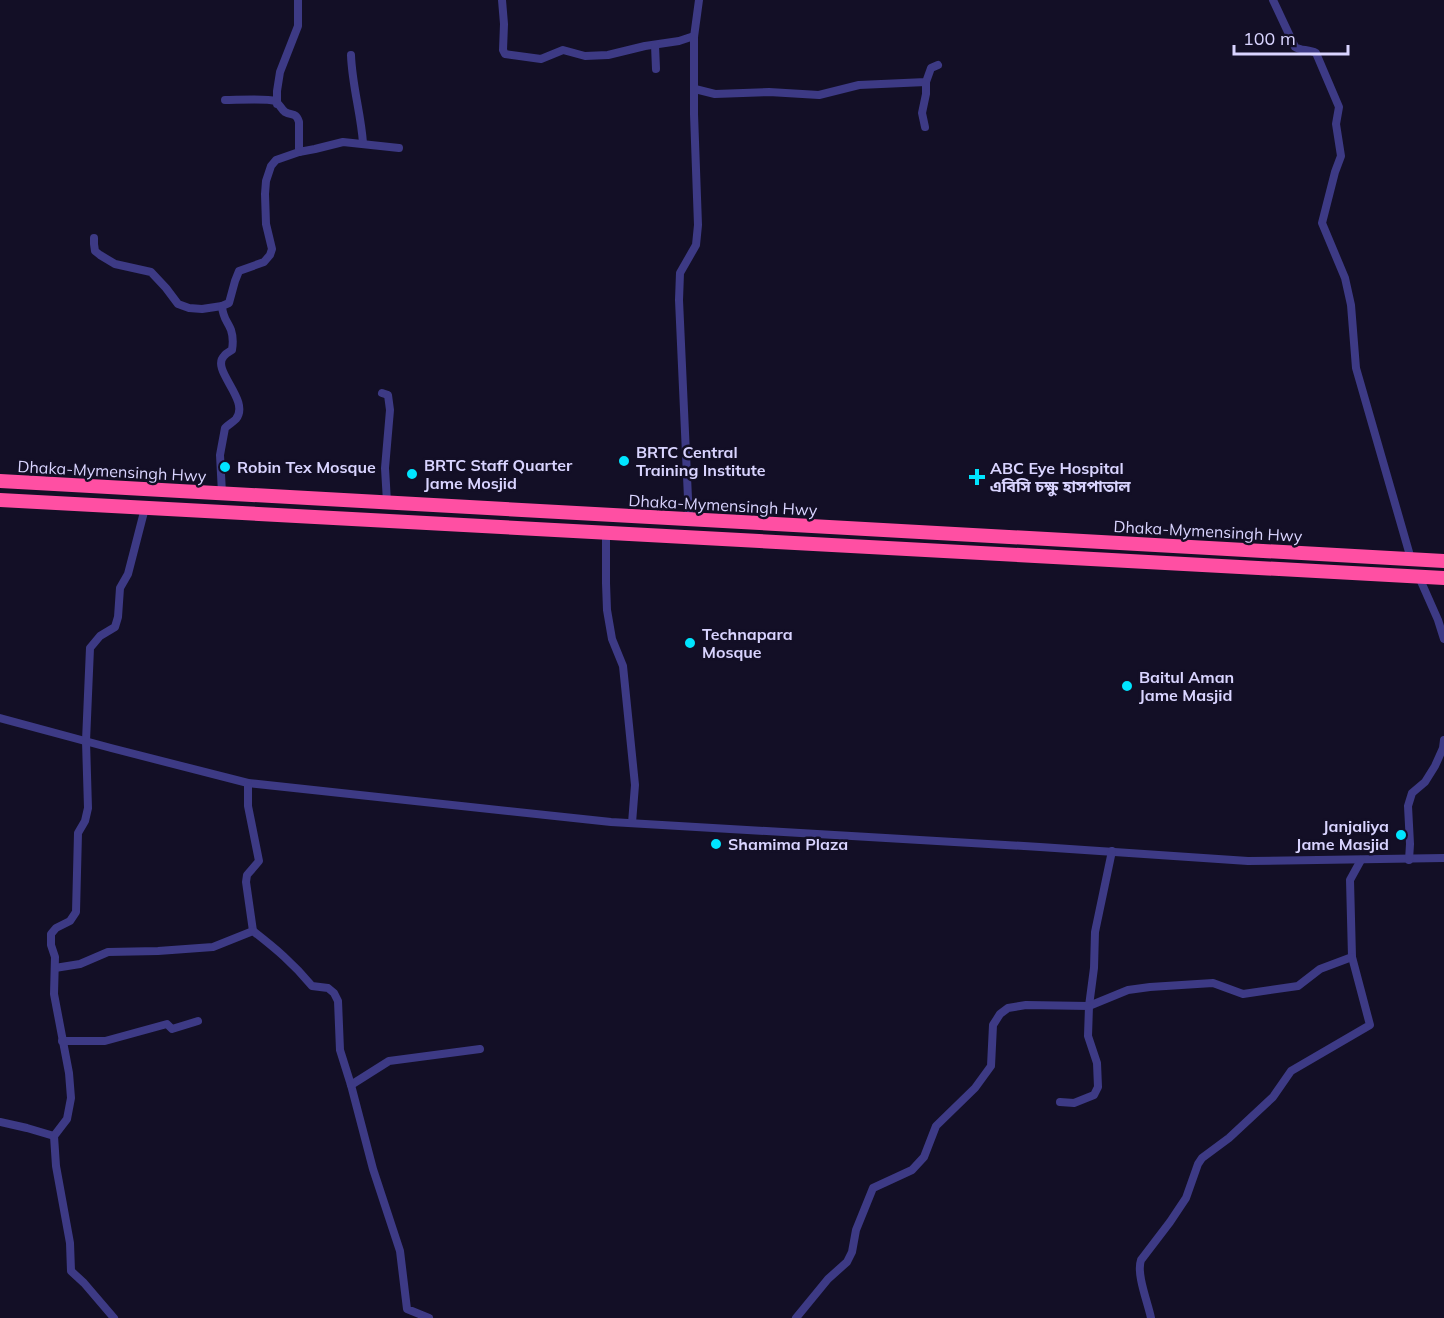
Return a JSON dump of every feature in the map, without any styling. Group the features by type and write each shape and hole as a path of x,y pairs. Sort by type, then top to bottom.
{"highway":[{"name":"Dhaka-Mymensingh Hwy","path":"0,481 1444,561"},
{"name":"Dhaka-Mymensingh Hwy","path":"0,500 1444,578"}],"street":[{"path":"277,104 279,72 298,26 298,0"},
{"path":"502,0 504,54 541,59 563,50 585,56 608,55 694,36"},
{"path":"689,520 679,300 680,273 696,245 698,225 694,36 699,0"},
{"path":"1273,0 1295,47 1316,53 1339,107 1336,124 1341,156 1322,224 1345,278 1351,305 1356,368 1411,559"},
{"path":"655,45 656,69"},
{"path":"351,55 363,143"},
{"path":"926,127 922,113 926,82 931,68 938,65"},
{"path":"695,88 715,94 769,92 819,95 859,85 926,82"},
{"path":"225,100 268,100 275,102 285,112 293,114 299,122 299,152"},
{"path":"94,238 95,251 100,255 115,264 151,272 178,304 189,308 222,306 229,303 240,271 264,262 270,255 272,249 265,215 266,181 271,166 276,160 343,142 399,148"},
{"path":"222,306 223,316 231,330 233,343 232,350 222,359 221,368 239,404 236,418 225,428 220,455 222,494"},
{"path":"382,393 388,395 390,410 385,468 387,502"},
{"path":"114,1318 71,1271 70,1243 56,1166 54,1136 68,1119 71,1098 69,1073 54,994 55,957 51,945 51,934 56,928 70,921 76,912 78,832 85,821 88,808 86,741 90,648 100,636 115,627 120,588 128,574 145,508"},
{"path":"606,533 607,610 612,639 622,666 635,785 632,823"},
{"path":"1419,577 1444,639"},
{"path":"0,718 248,783 632,823 1248,861 1444,858"},
{"path":"1409,860 1408,806 1412,793 1425,782 1435,766 1444,740"},
{"path":"248,783 248,806 259,861 247,875 246,882 253,931 295,966 312,986 328,988 338,1001 340,1050 373,1168 400,1251 407,1309 429,1318"},
{"path":"1060,1102 1074,1102 1094,1095 1098,1087 1097,1063 1088,1036 1089,1006 1094,968 1095,932 1112,851"},
{"path":"1151,1318 1141,1282 1139,1265 1186,1198 1202,1158 1229,1138 1273,1097 1292,1071 1370,1025 1352,957 1350,880 1361,860"},
{"path":"55,968 80,964 108,952 213,947 253,931"},
{"path":"796,1318 828,1279 847,1262 852,1252 856,1230 873,1188 912,1170 924,1157 936,1126 975,1088 991,1066 993,1025 1000,1014 1008,1008 1026,1005 1089,1006 1128,990 1150,987 1213,983 1243,994 1298,986 1320,969 1352,957"},
{"path":"62,1041 105,1041 167,1024 172,1029 198,1021"},
{"path":"351,1085 388,1061 480,1049"},
{"path":"0,1122 54,1136"}],"place":[{"name":"BRTC Central Training Institute","path":"624,461"},
{"name":"Robin Tex Mosque","path":"225,467"},
{"name":"BRTC Staff Quarter Jame Mosjid","path":"412,474"},
{"name":"ABC Eye Hospital এবিসি চক্ষু হাসপাতাল","path":"977,477"},
{"name":"Technapara Mosque","path":"690,643"},
{"name":"Baitul Aman Jame Masjid","path":"1127,686"},
{"name":"Janjaliya Jame Masjid","path":"1401,835"},
{"name":"Shamima Plaza","path":"716,844"}]}
